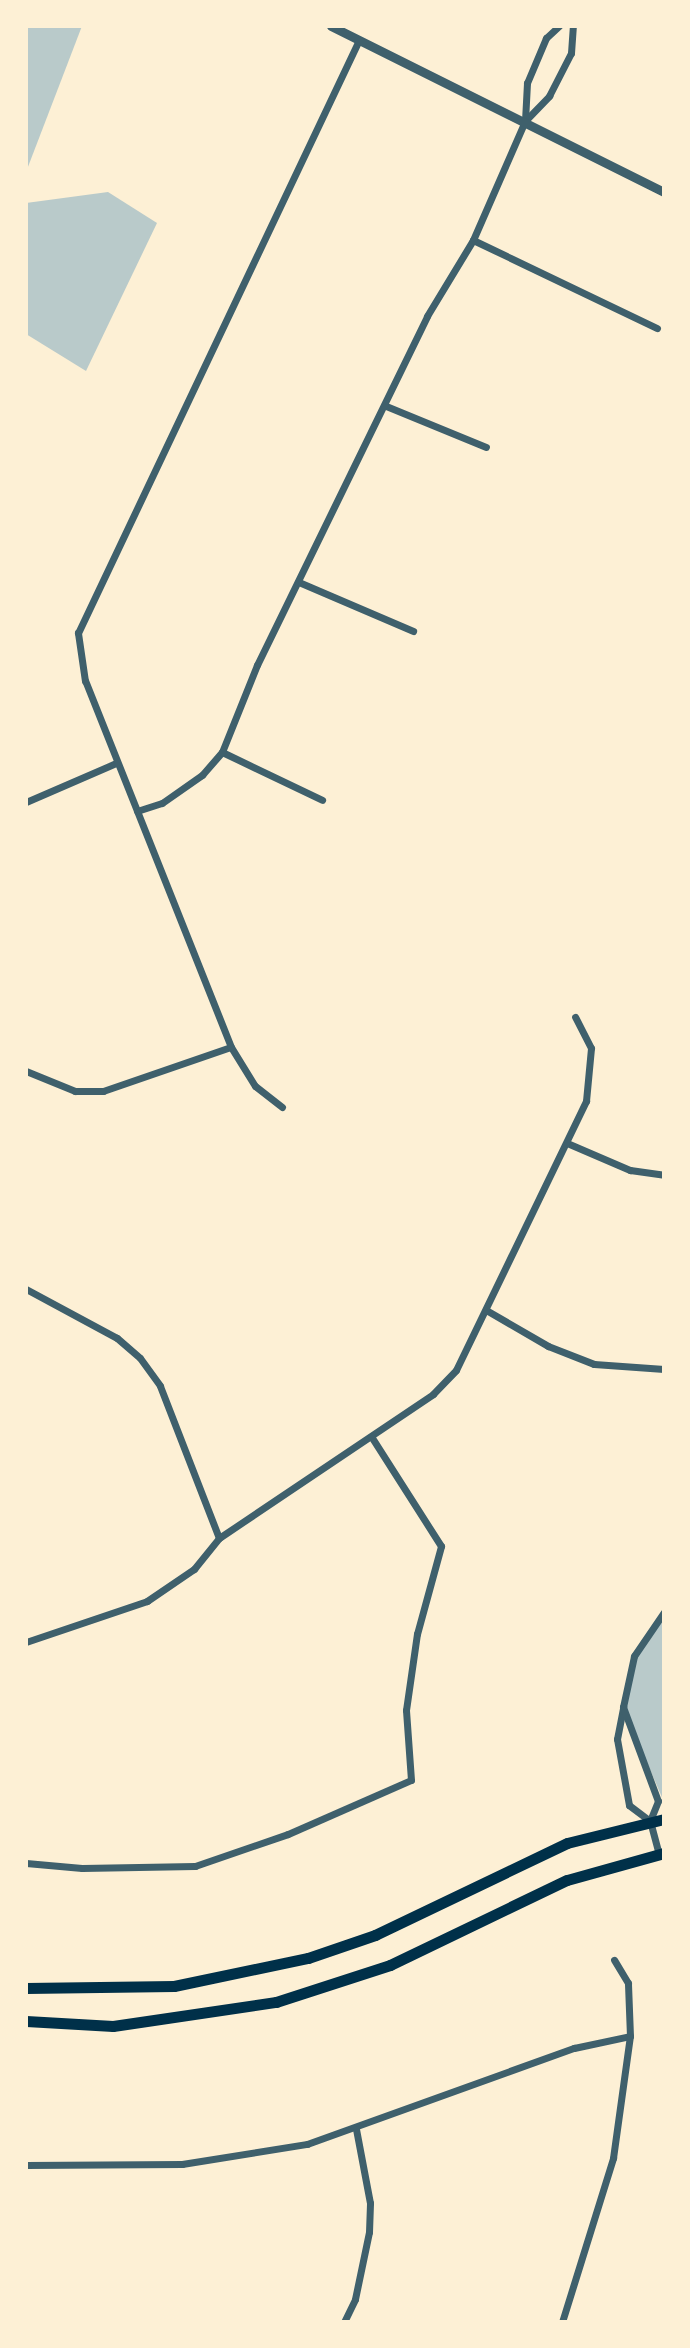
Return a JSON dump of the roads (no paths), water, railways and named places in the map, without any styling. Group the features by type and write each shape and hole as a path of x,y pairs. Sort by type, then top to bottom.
{"main road":[{"path":"26,1988 174,1986 295,1961 375,1935 567,1843 664,1819"},
{"path":"26,2021 113,2026 276,2002 390,1965 567,1880 662,1853"}],"street":[{"path":"331,26 664,192"},
{"path":"525,121 527,83 546,38 559,26"},
{"path":"137,811 162,803 202,775 222,752 257,665 301,583 427,316 473,240 525,121 549,96 571,53 573,26"},
{"path":"282,1107 255,1086 231,1047 85,681 78,633 359,40"},
{"path":"473,240 657,328"},
{"path":"386,406 486,447"},
{"path":"301,583 413,631"},
{"path":"222,752 322,800"},
{"path":"26,802 116,763"},
{"path":"26,1642 147,1601 194,1569 219,1538 433,1394 456,1370 586,1101 591,1070 587,1031 575,1017"},
{"path":"26,1071 75,1091 103,1091 231,1047"},
{"path":"567,1143 630,1170 664,1175"},
{"path":"26,1289 117,1338 140,1358 160,1386 219,1538"},
{"path":"486,1310 548,1346 594,1364 664,1369"},
{"path":"26,1863 82,1868 195,1866 288,1834 411,1780 406,1710 417,1634 441,1546 371,1436"},
{"path":"662,1853 650,1821 629,1805 617,1739 634,1656 664,1612"},
{"path":"623,1707 658,1801 650,1821"},
{"path":"562,2322 613,2158 630,2036 628,1983 614,1960"},
{"path":"26,2165 182,2164 307,2144 356,2129 574,2048 630,2036"},
{"path":"344,2322 355,2299 369,2232 368,2188 356,2129"}]}
